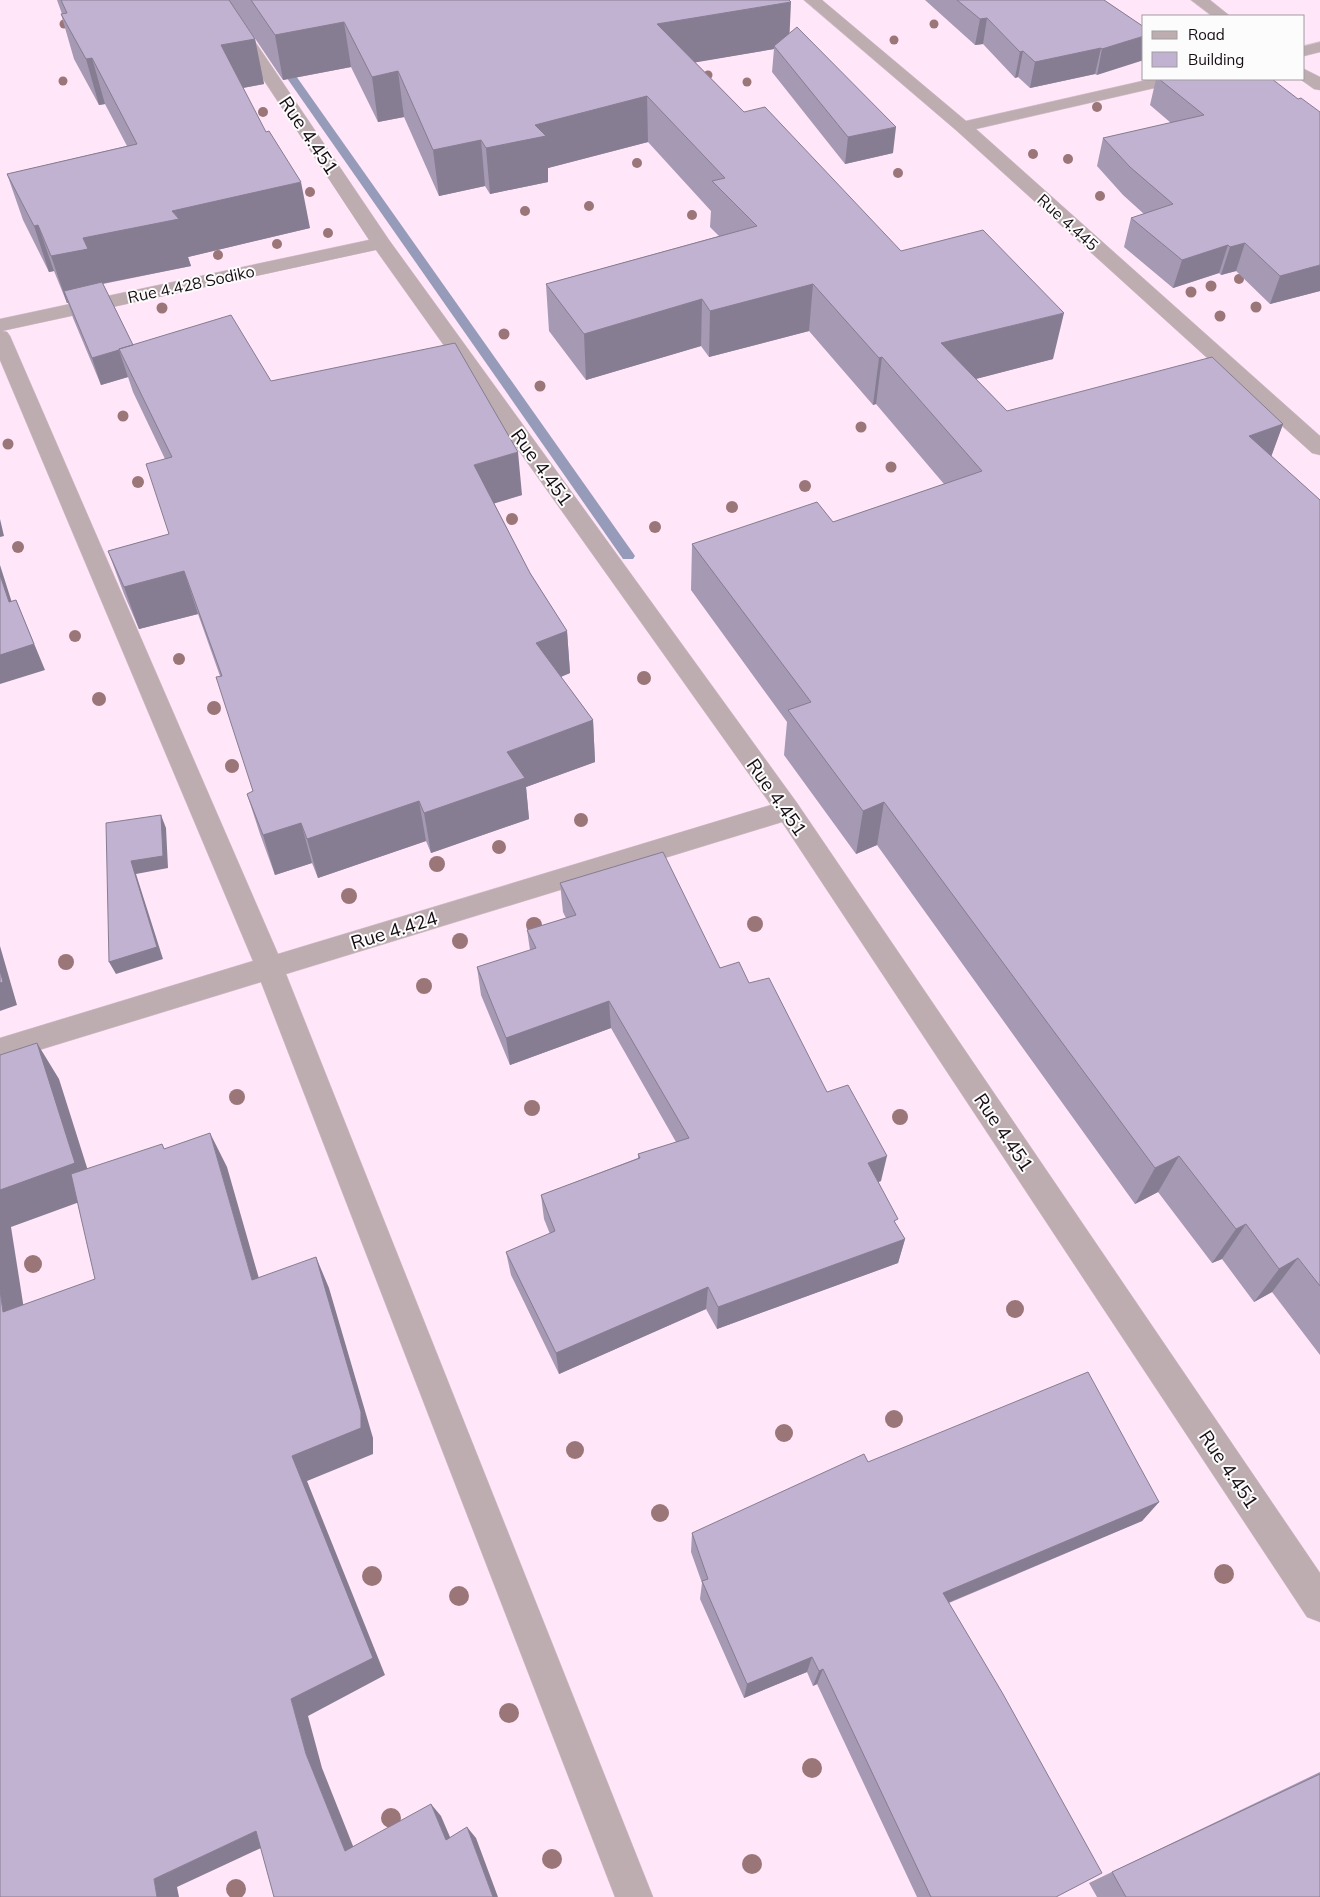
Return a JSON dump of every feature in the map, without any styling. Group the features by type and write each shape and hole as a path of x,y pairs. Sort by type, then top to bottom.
{"street":[{"name":"Rue 4.451","path":"218,0 381,243 788,810 1320,1604"},
{"name":"Rue 4.445","path":"812,0 963,127 1320,448"},
{"path":"1199,0 1221,15"},
{"path":"1305,51 1320,47"},
{"path":"1305,75 1320,85"},
{"path":"963,127 1168,80"},
{"name":"Rue 4.428 Sodiko","path":"0,325 381,243"},
{"path":"0,336 270,968 634,1897"},
{"name":"Rue 4.424","path":"0,1050 788,810"}],"building":[{"path":"61,0 229,0 255,39 221,45 266,132 269,131 301,182 172,211 179,219 83,238 88,249 51,256 38,225 34,226 7,174 137,144 92,58 86,59 61,14 67,13"},
{"path":"251,0 789,0 791,2 657,24 744,112 765,107 901,251 983,230 1064,313 941,343 1007,411 1212,357 1283,424 1249,436 1320,500 1320,1286 1298,1258 1279,1269 1246,1224 1236,1229 1179,1156 1155,1168 884,802 863,811 788,710 811,702 692,544 817,502 833,522 982,471 882,357 879,358 813,284 710,311 702,299 584,334 546,284 757,226 712,181 725,178 647,96 535,125 546,136 486,148 481,140 433,150 398,71 372,77 344,22 275,35"},
{"path":"957,0 1104,0 1142,26 1142,37 1102,49 1035,62 1023,51 1020,52 987,18 980,19"},
{"path":"797,27 896,127 848,137 774,46"},
{"path":"1160,80 1273,80 1298,99 1301,98 1320,112 1320,265 1280,276 1245,243 1230,247 1228,245 1182,260 1131,218 1173,204 1130,167 1103,138 1204,115"},
{"path":"102,282 133,345 92,358 64,291"},
{"path":"231,315 271,381 455,343 518,452 474,465 530,573 567,631 536,643 593,720 507,752 525,778 424,813 419,801 307,839 301,823 263,835 247,794 253,791 216,677 222,676 184,571 124,587 108,551 169,534 146,464 172,457 119,349"},
{"path":"0,575 9,602 16,600 34,644 0,655"},
{"path":"161,815 163,856 131,861 157,947 109,962 106,823"},
{"path":"663,852 720,968 739,962 749,983 769,978 827,1092 848,1085 887,1156 868,1163 898,1219 894,1221 905,1239 718,1307 708,1287 556,1353 506,1252 555,1231 541,1195 640,1158 638,1154 689,1138 609,1001 506,1038 477,967 536,948 527,930 576,915 560,883"},
{"path":"0,970 3,982 0,983"},
{"path":"37,1043 75,1163 0,1190 0,1055"},
{"path":"210,1133 252,1280 316,1257 361,1412 361,1428 292,1456 373,1658 291,1699 306,1754 345,1851 431,1804 446,1840 467,1827 493,1897 274,1897 256,1831 154,1879 157,1897 0,1897 0,1290 3,1312 95,1279 71,1174 162,1144 164,1149"},
{"path":"1088,1372 1159,1502 943,1593 1003,1694 1102,1873 1056,1897 931,1897 823,1669 819,1671 812,1657 747,1684 702,1581 708,1579 692,1533 864,1454 868,1462"},
{"path":"1320,1774 1320,1897 1126,1897 1112,1872"}],"waterway":[{"path":"280,61 628,556"}]}
